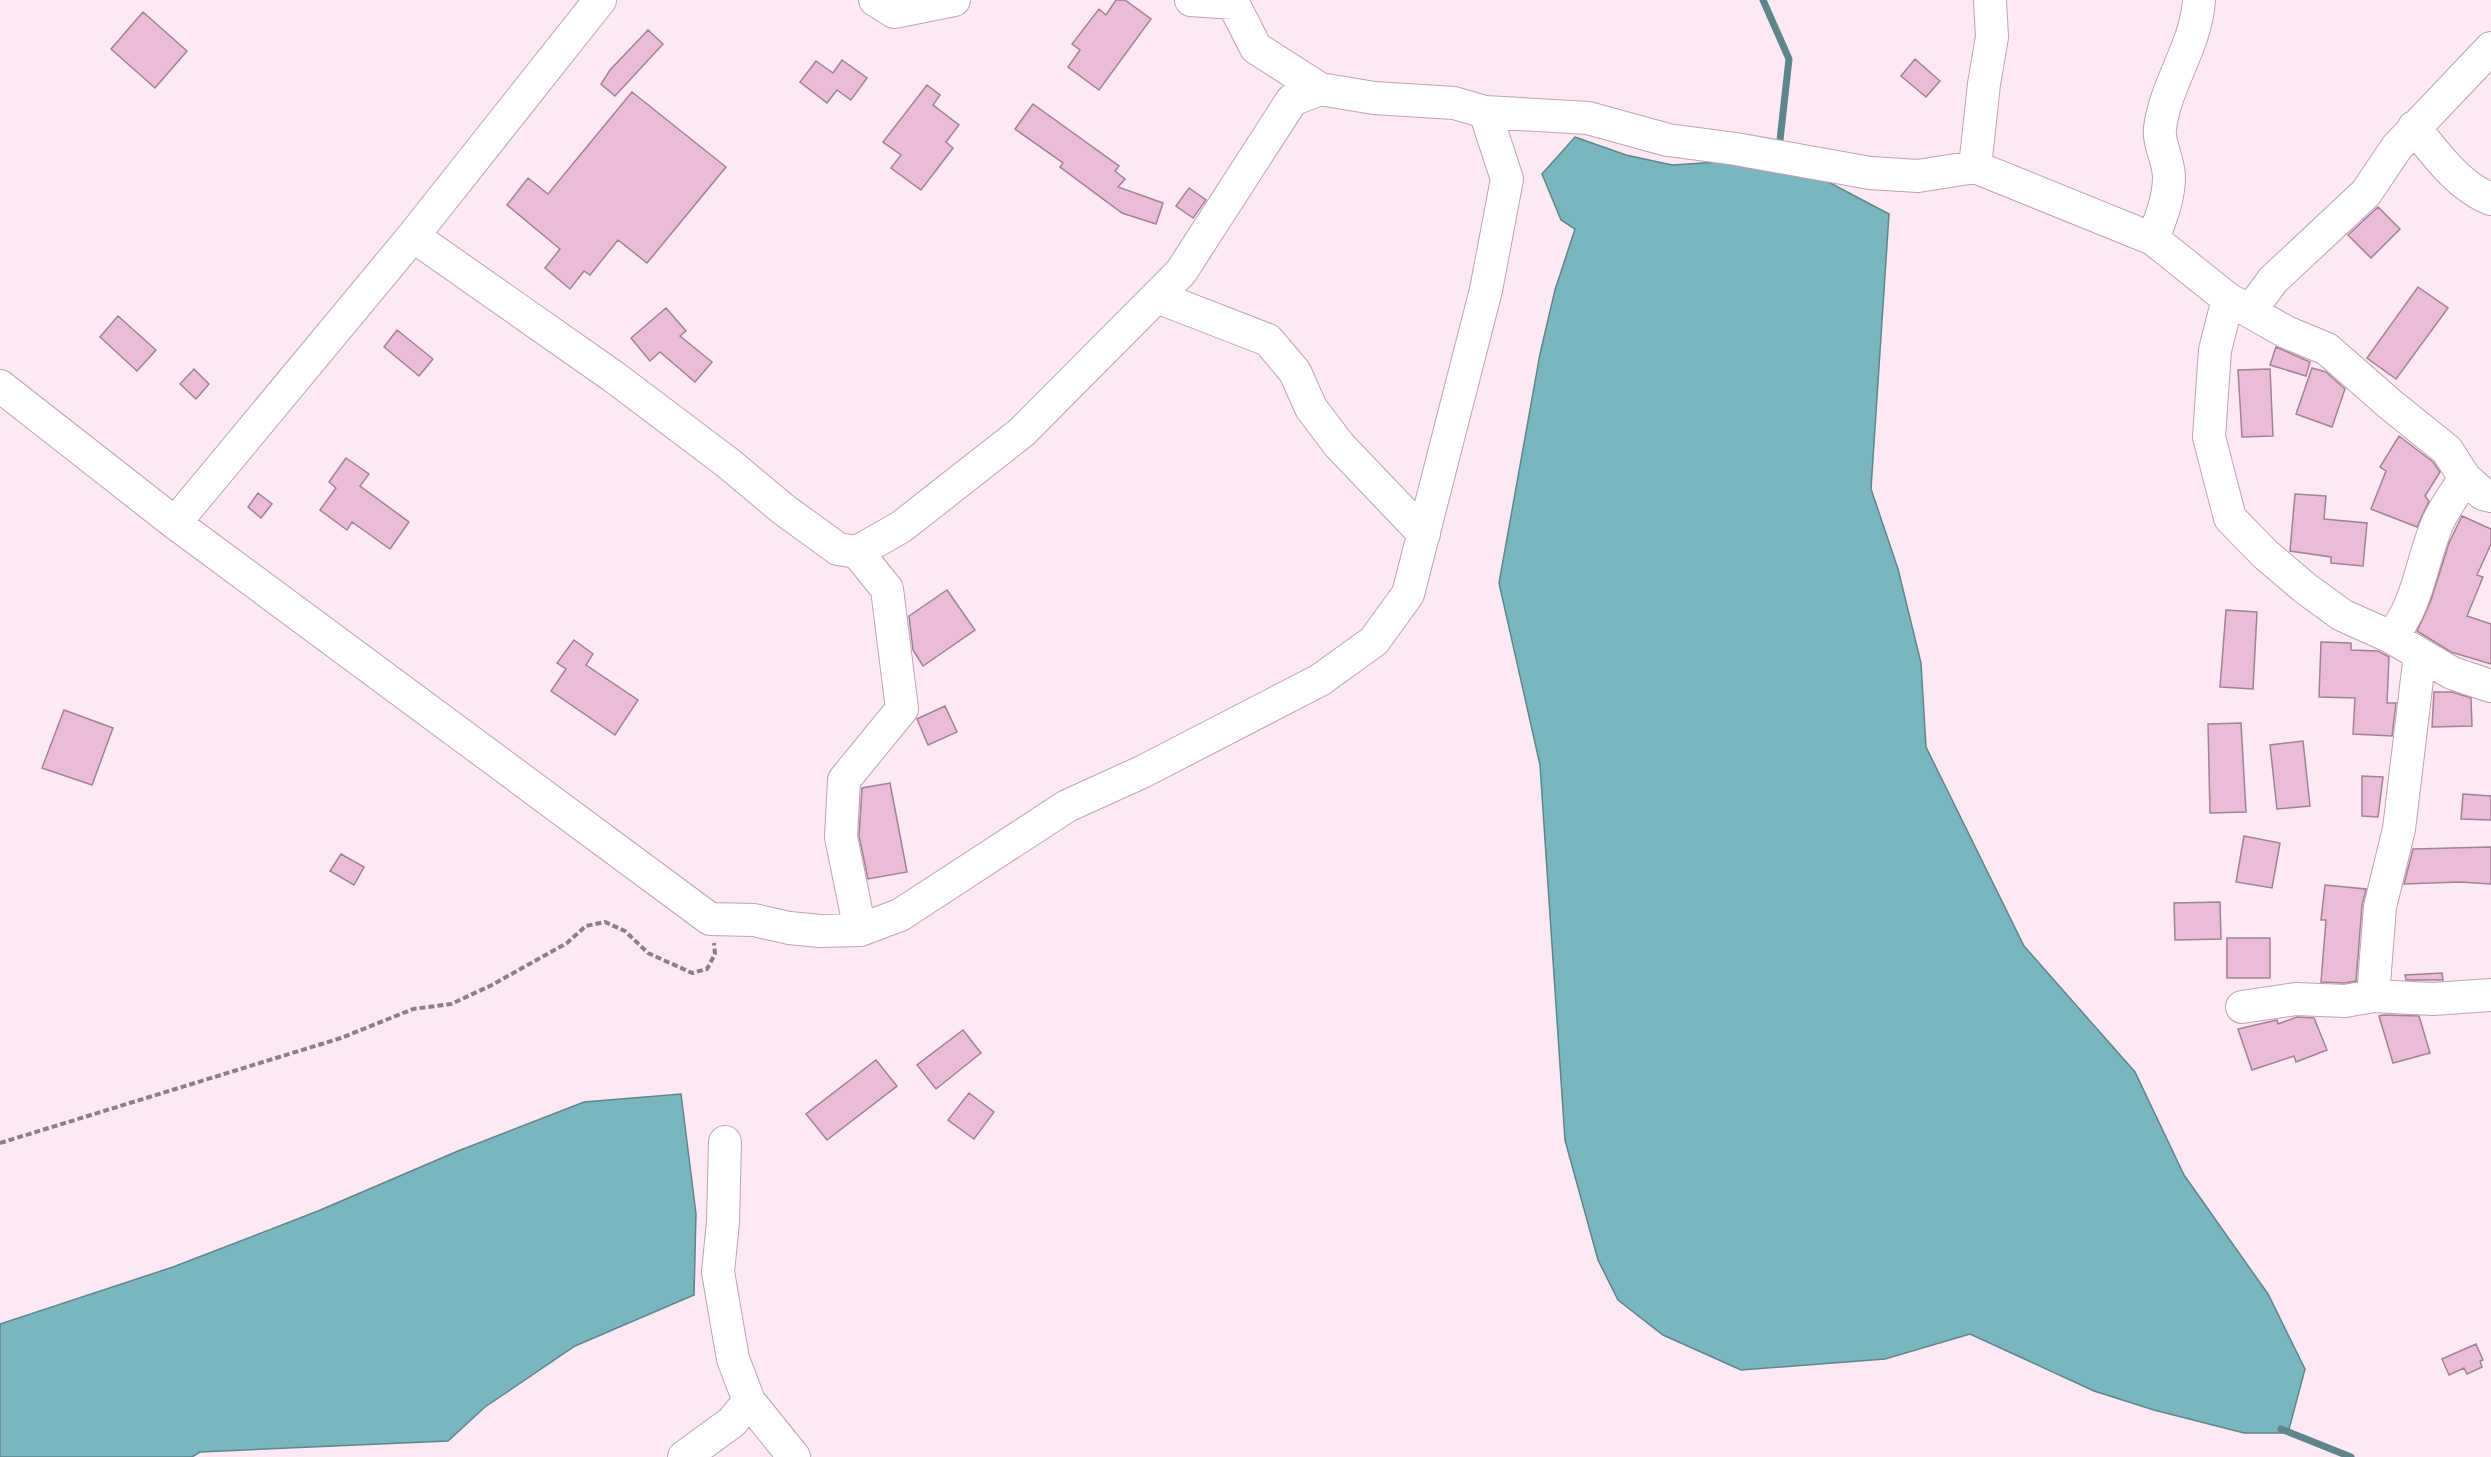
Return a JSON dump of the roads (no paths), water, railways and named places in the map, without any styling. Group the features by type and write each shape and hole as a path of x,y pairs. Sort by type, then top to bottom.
{"street":[{"path":"176,523 413,236 600,0"},
{"path":"876,0 894,12 954,0"},
{"path":"1191,0 1233,3 1256,48 1320,89 1374,98 1454,103 1485,112 1588,118 1668,140 1870,173 1918,176 1975,167 2152,239 2239,305 2286,332 2327,349 2399,412 2447,450 2465,478 2483,494 2491,496"},
{"path":"1975,167 1984,84 1992,37 1990,0"},
{"path":"2152,239 2164,208 2169,177 2159,130 2166,102 2191,41 2199,0"},
{"path":"2491,48 2397,147 2366,193 2272,280 2239,305 2215,350 2209,436 2230,518 2265,554 2305,588 2342,615 2391,637 2452,672 2491,686"},
{"path":"413,236 614,377 729,463 783,509 838,549 857,552 901,527 1022,432 1181,272 1292,100 1320,89"},
{"path":"0,386 176,523 710,919 754,920 789,928 820,931 860,930 900,915 1067,806 1142,772 1329,673 1374,641 1408,594 1486,290 1507,179 1485,112"},
{"path":"2415,127 2437,155 2476,193 2491,199"},
{"path":"1157,297 1268,340 1295,372 1311,408 1339,445 1424,534"},
{"path":"2391,637 2404,622 2438,521 2465,478"},
{"path":"857,552 886,589 902,709 844,780 841,837 860,930"},
{"path":"2373,996 2380,907 2399,829 2420,654"},
{"path":"2242,1007 2296,999 2345,1001 2373,996 2433,999 2491,995"},
{"path":"725,1142 723,1222 718,1272 733,1359 749,1401 794,1457"},
{"path":"684,1457 732,1422 749,1401"}],"water":[{"path":"1575,137 1626,155 1672,165 1735,161 1817,176 1889,214 1871,489 1898,569 1921,663 1926,747 2024,946 2135,1072 2184,1175 2268,1294 2305,1369 2288,1433 2244,1433 2154,1410 2094,1391 1970,1334 1885,1359 1741,1370 1663,1335 1618,1300 1598,1260 1565,1140 1540,765 1499,583 1540,354 1555,290 1575,229 1561,220 1542,174"},
{"path":"681,1094 696,1214 694,1295 575,1346 485,1407 448,1441 200,1452 192,1457 0,1457 0,1324 173,1267 318,1211 458,1151 584,1102"}],"waterway":[{"path":"1763,0 1789,59 1779,149"},
{"path":"2281,1429 2351,1457"}]}
